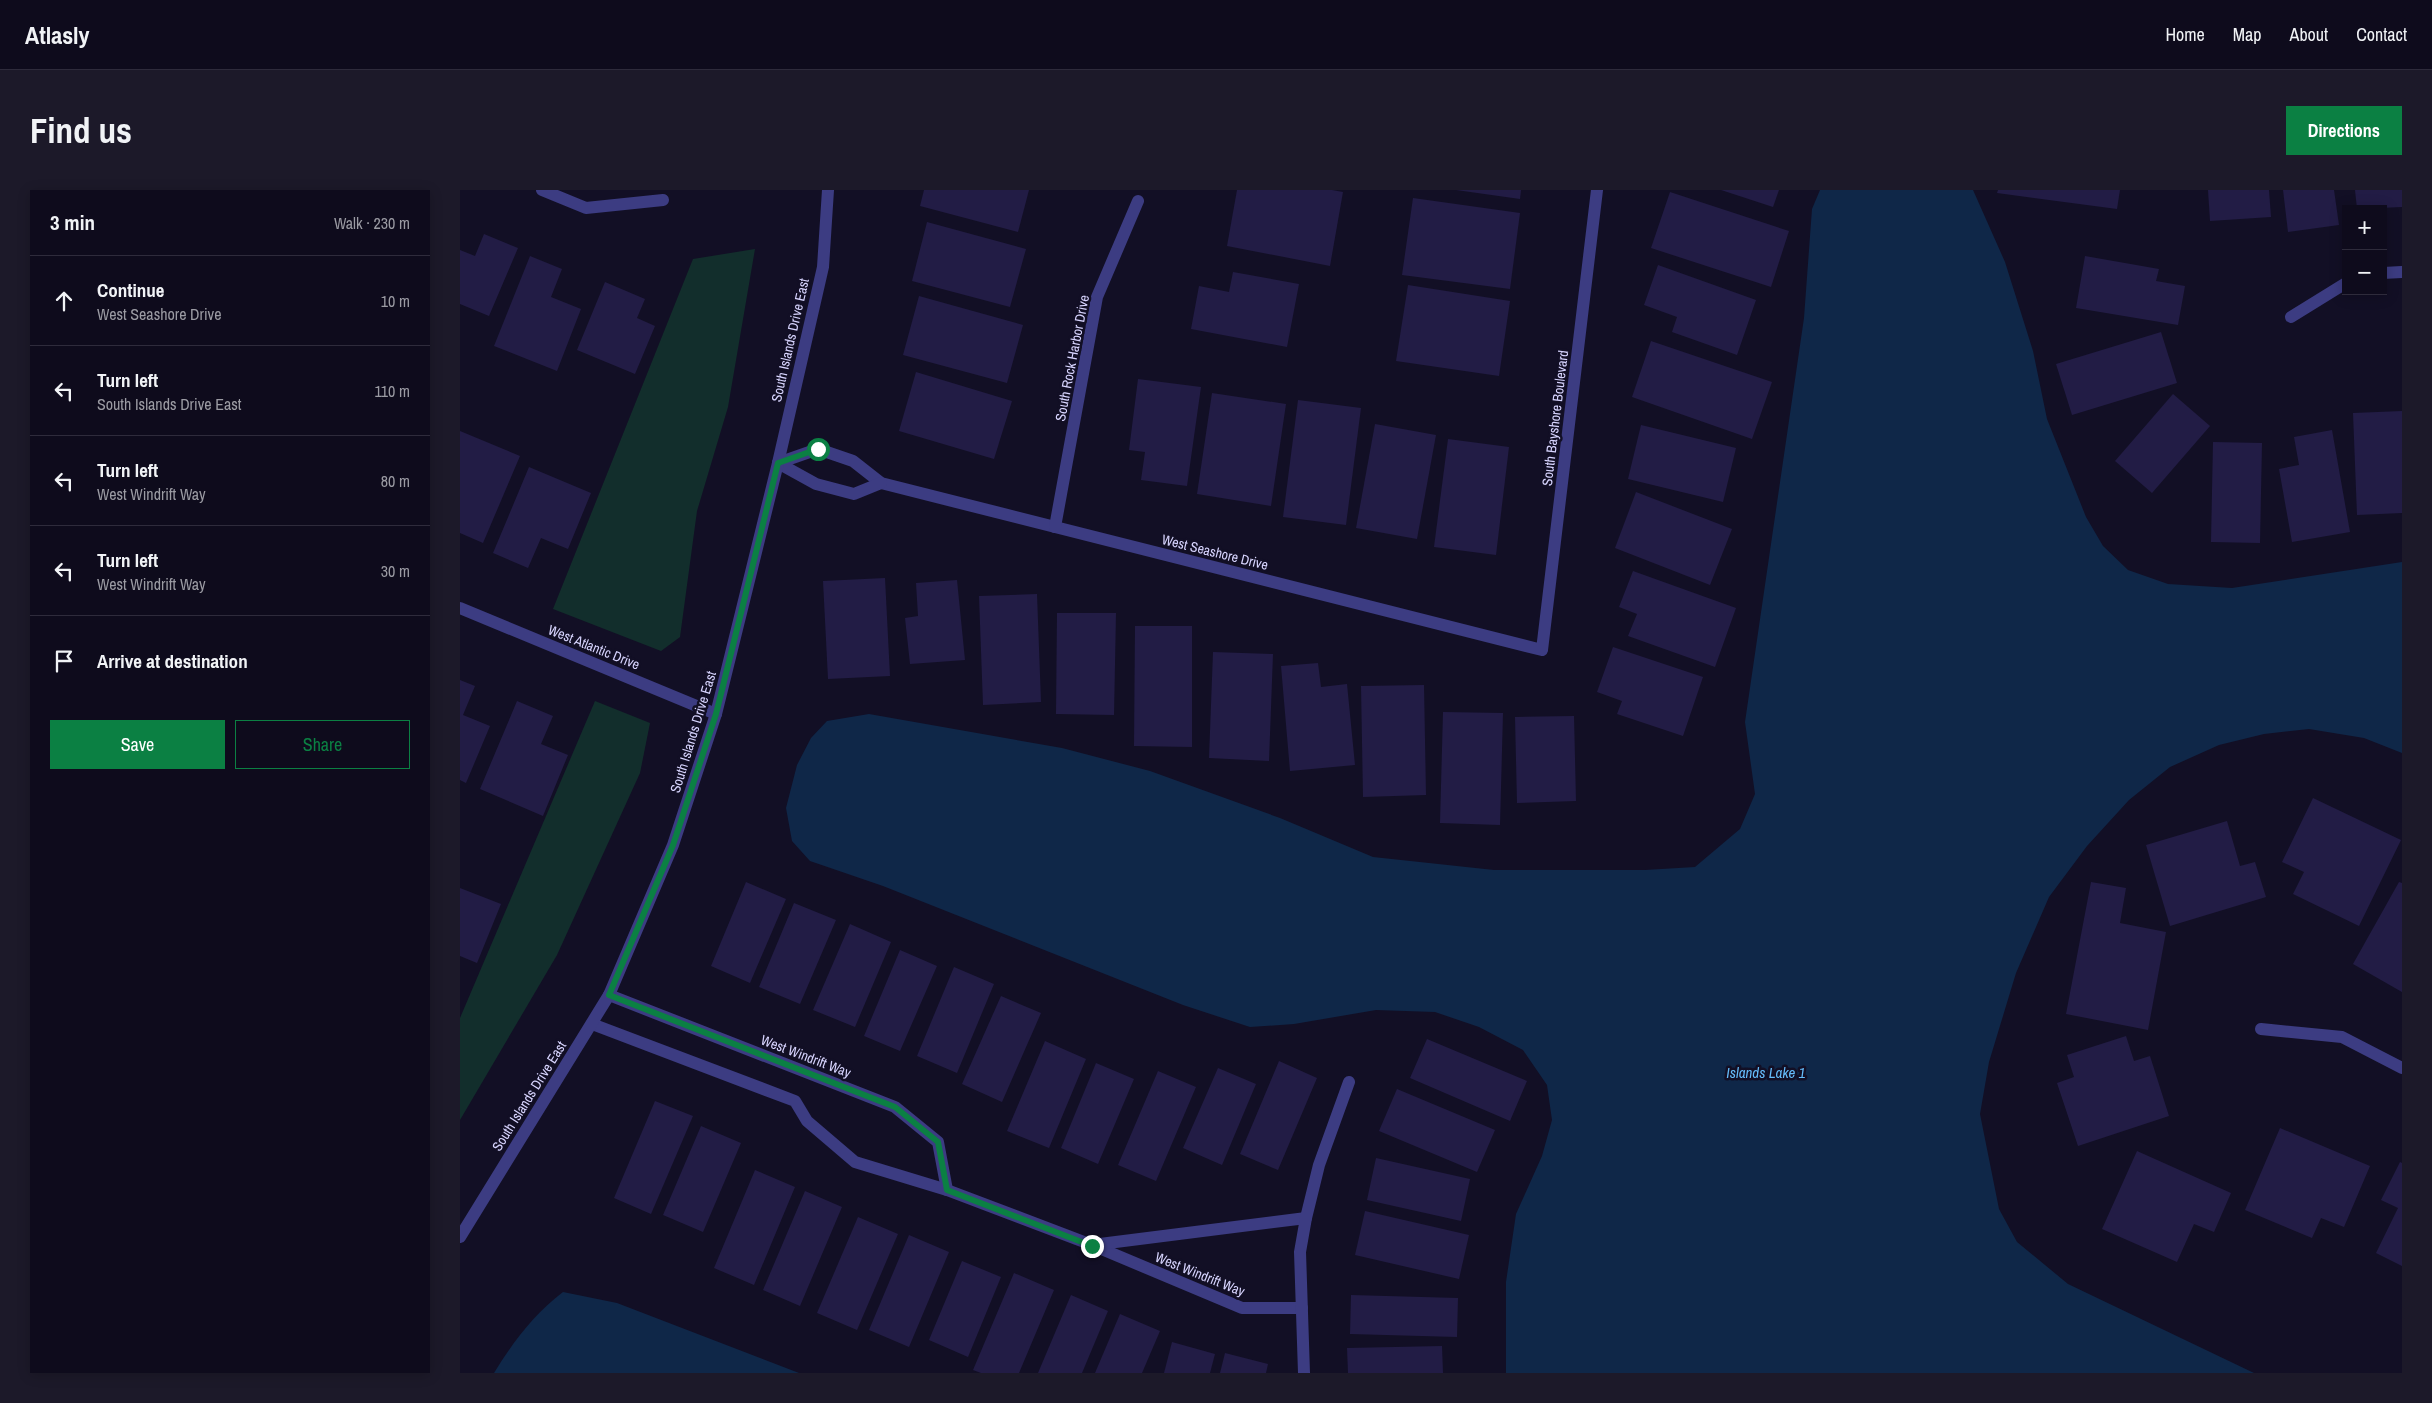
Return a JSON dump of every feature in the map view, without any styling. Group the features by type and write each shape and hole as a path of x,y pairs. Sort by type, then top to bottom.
{"street":[{"path":"542,190 586,208 663,200"},
{"name":"South Islands Drive East","path":"460,1236 609,995 673,845 716,714 778,463 823,267 828,190"},
{"name":"South Bayshore Boulevard","path":"1542,650 1597,190"},
{"name":"South Rock Harbor Drive","path":"1055,527 1097,297 1138,201"},
{"path":"2387,272 2402,272"},
{"path":"2291,317 2342,285"},
{"name":"West Seashore Drive","path":"778,463 818,449 853,461 881,483 1542,650"},
{"path":"778,463 816,484 854,494 881,483"},
{"name":"West Atlantic Drive","path":"460,608 716,714"},
{"name":"West Windrift Way","path":"609,995 895,1107 938,1142 947,1190"},
{"name":"West Windrift Way","path":"592,1024 795,1102 807,1121 855,1162 947,1190 1092,1246 1242,1308 1302,1308"},
{"path":"2262,1029 2342,1037 2402,1068"},
{"path":"1304,1373 1300,1252 1319,1165 1350,1082"},
{"name":"West Windrift Way","path":"1092,1246 1306,1218"}],"green space":[{"path":"755,249 728,407 697,511 680,637 661,651 553,609 693,259"},
{"path":"595,701 650,723 640,773 557,955 460,1120 460,1018"}],"water":[{"name":"Islands Lake 1","path":"1820,190 1973,190 2005,262 2033,351 2047,419 2086,517 2103,546 2128,570 2168,584 2232,588 2402,562 2402,753 2364,738 2309,729 2264,734 2219,745 2170,767 2129,800 2087,846 2049,897 2016,973 1989,1062 1980,1114 1999,1209 2017,1242 2068,1284 2254,1373 1506,1373 1506,1282 1516,1214 1542,1156 1552,1120 1547,1085 1523,1050 1479,1027 1435,1012 1376,1010 1294,1024 1250,1027 1183,1005 883,886 810,861 792,841 786,808 797,765 811,738 827,721 869,714 1062,748 1150,771 1280,818 1373,857 1494,870 1645,870 1695,867 1740,829 1755,794 1745,722 1804,318 1812,209"},
{"path":"563,1292 617,1303 799,1373 494,1373 525,1329"}],"building":[{"path":"924,190 1029,190 1018,232 920,206"},
{"path":"1237,190 1332,190 1343,192 1330,266 1227,246"},
{"path":"1456,190 1521,190 1520,199"},
{"path":"1721,190 1779,190 1773,207"},
{"path":"1998,190 2120,190 2117,209 1997,193"},
{"path":"2208,190 2269,190 2271,217 2210,221"},
{"path":"2283,190 2334,190 2339,225 2288,232"},
{"path":"2355,190 2402,190 2402,207 2357,205"},
{"path":"1670,192 1789,231 1771,287 1651,248"},
{"path":"1413,198 1520,213 1510,289 1402,275"},
{"path":"927,222 1026,249 1010,307 912,281"},
{"path":"484,234 518,248 489,316 460,304 460,250 475,256"},
{"path":"530,256 562,269 551,297 581,309 557,371 494,346"},
{"path":"2085,256 2159,269 2156,281 2185,286 2178,325 2076,308"},
{"path":"1658,265 1756,300 1737,355 1672,332 1677,317 1644,305"},
{"path":"1233,272 1299,284 1287,347 1191,329 1199,286 1229,292"},
{"path":"605,282 645,299 637,318 655,326 635,374 577,350"},
{"path":"1408,285 1510,301 1499,376 1396,361"},
{"path":"919,296 1023,325 1007,383 903,355"},
{"path":"2161,332 2177,383 2072,415 2056,364"},
{"path":"1651,341 1772,382 1752,439 1632,397"},
{"path":"916,372 1012,401 994,459 899,431"},
{"path":"1138,379 1201,387 1187,486 1141,480 1145,452 1129,450"},
{"path":"1212,393 1286,404 1271,506 1197,494"},
{"path":"2173,394 2210,426 2152,493 2115,461"},
{"path":"1298,400 1361,408 1346,525 1283,517"},
{"path":"2402,411 2402,513 2357,515 2353,413"},
{"path":"1375,424 1436,435 1417,539 1356,528"},
{"path":"1641,425 1736,448 1723,502 1628,479"},
{"path":"2332,430 2350,532 2292,542 2279,469 2299,465 2294,437"},
{"path":"460,431 520,456 483,543 460,533"},
{"path":"1448,439 1509,447 1496,555 1434,547"},
{"path":"2213,442 2262,443 2260,543 2211,542"},
{"path":"529,467 591,493 568,549 541,538 528,568 493,553"},
{"path":"1636,492 1732,529 1710,585 1615,548"},
{"path":"1633,571 1736,608 1715,667 1628,636 1637,614 1619,607"},
{"path":"885,578 890,676 828,679 823,581"},
{"path":"957,580 965,660 910,664 905,618 918,616 916,583"},
{"path":"1037,594 1041,702 983,705 979,596"},
{"path":"1057,613 1116,613 1114,715 1056,714"},
{"path":"1135,626 1192,626 1192,747 1134,746"},
{"path":"1613,647 1703,677 1683,736 1617,714 1622,701 1597,692"},
{"path":"1213,652 1273,654 1269,761 1209,758"},
{"path":"1318,663 1321,687 1347,684 1355,765 1290,771 1281,666"},
{"path":"460,680 475,686 463,715 490,726 466,783 460,780"},
{"path":"1424,685 1426,795 1363,797 1361,686"},
{"path":"517,701 553,716 541,744 568,755 543,816 480,789"},
{"path":"1443,712 1503,713 1500,825 1440,823"},
{"path":"1574,716 1576,801 1517,803 1515,717"},
{"path":"2313,798 2401,840 2359,926 2293,894 2304,872 2282,862"},
{"path":"2227,821 2240,866 2255,862 2266,897 2170,926 2146,845"},
{"path":"746,882 786,899 750,983 711,966"},
{"path":"2091,882 2126,888 2120,923 2166,932 2148,1030 2066,1014"},
{"path":"2399,882 2402,883 2402,992 2353,964"},
{"path":"460,888 501,904 477,963 460,956"},
{"path":"794,903 836,920 800,1004 759,987"},
{"path":"850,924 891,942 855,1027 813,1010"},
{"path":"900,950 937,966 900,1051 864,1036"},
{"path":"954,967 994,984 957,1073 917,1056"},
{"path":"1001,996 1041,1013 1002,1102 962,1084"},
{"path":"2126,1036 2134,1061 2150,1056 2169,1116 2078,1146 2057,1083 2074,1077 2067,1055"},
{"path":"1427,1039 1527,1081 1510,1121 1410,1078"},
{"path":"1045,1041 1086,1059 1049,1148 1007,1131"},
{"path":"1279,1061 1317,1078 1278,1170 1240,1154"},
{"path":"1096,1063 1134,1079 1098,1164 1061,1148"},
{"path":"1218,1068 1256,1084 1222,1165 1183,1148"},
{"path":"1158,1071 1196,1087 1156,1181 1118,1165"},
{"path":"1397,1089 1495,1130 1477,1172 1379,1131"},
{"path":"655,1101 693,1116 651,1214 614,1198"},
{"path":"701,1126 741,1143 703,1232 663,1215"},
{"path":"2280,1128 2370,1166 2344,1227 2321,1218 2312,1238 2245,1210"},
{"path":"2137,1151 2231,1193 2214,1232 2194,1224 2177,1262 2102,1229"},
{"path":"1376,1158 1470,1179 1461,1221 1367,1200"},
{"path":"2400,1162 2402,1163 2402,1266 2376,1253 2398,1208 2381,1200"},
{"path":"755,1170 795,1187 754,1285 714,1268"},
{"path":"805,1191 842,1207 800,1306 763,1290"},
{"path":"1365,1211 1469,1235 1459,1279 1355,1255"},
{"path":"858,1217 898,1234 857,1330 817,1313"},
{"path":"909,1235 949,1252 909,1347 869,1330"},
{"path":"962,1261 1001,1277 968,1357 929,1340"},
{"path":"1014,1273 1054,1290 1019,1373 981,1373 973,1370"},
{"path":"1071,1295 1108,1311 1082,1373 1038,1373"},
{"path":"1351,1295 1458,1298 1457,1337 1350,1334"},
{"path":"1120,1314 1160,1331 1142,1373 1095,1373"},
{"path":"1172,1342 1215,1354 1210,1373 1164,1373"},
{"path":"1442,1346 1443,1373 1348,1373 1347,1348"},
{"path":"1225,1353 1268,1364 1266,1373 1220,1373"}],"route":[{"path":"818,449 778,463 716,714 673,845 609,995 895,1107 938,1142 947,1190 1092,1246"}]}
